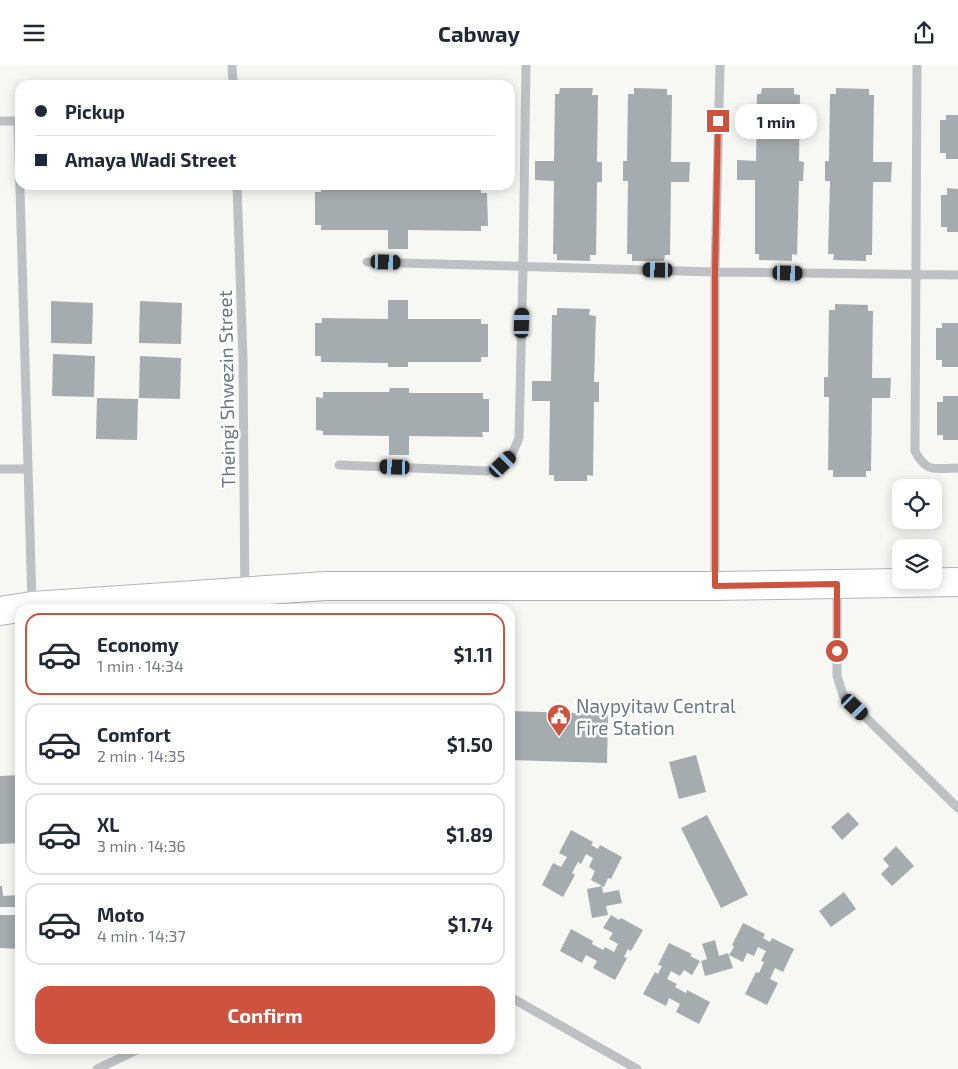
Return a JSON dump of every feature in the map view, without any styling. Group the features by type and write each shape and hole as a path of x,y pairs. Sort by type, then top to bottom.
{"main road":[{"path":"75,604 245,600 326,586 715,586 958,582"},
{"path":"0,611 15,608"}],"street":[{"path":"232,65 233,80"},
{"path":"339,465 487,471 503,464 511,457 519,437 524,266 526,65"},
{"path":"715,586 715,272 720,65"},
{"path":"917,65 915,451 921,462 929,468 958,469"},
{"path":"0,121 15,121"},
{"path":"20,190 32,604"},
{"name":"Theingi Shwezin Street","path":"237,190 243,359 245,600"},
{"path":"367,262 715,272 958,275"},
{"path":"0,469 28,469"},
{"path":"837,584 837,668 839,685 843,695 958,809"},
{"path":"515,1000 637,1069"},
{"path":"98,1069 129,1054"}],"building":[{"path":"560,88 593,88 592,95 598,95 597,162 602,162 602,182 597,182 596,255 590,255 590,261 557,260 557,254 553,254 554,181 535,180 535,161 554,161 555,94 559,94"},
{"path":"634,88 667,89 667,95 672,95 671,162 690,162 689,182 671,182 670,255 665,255 664,261 632,261 632,254 627,254 628,181 623,181 623,161 627,161 628,94 634,94"},
{"path":"762,88 794,88 794,94 800,95 799,161 804,162 803,181 799,181 797,255 792,254 792,261 759,260 759,254 755,254 755,180 737,180 737,160 756,161 757,94 761,94"},
{"path":"836,88 869,89 869,95 874,95 873,162 892,162 891,182 873,182 872,255 866,255 866,261 833,260 834,254 828,254 830,181 825,181 825,161 829,161 830,94 836,94"},
{"path":"946,115 958,115 958,159 946,159 946,153 940,153 940,120 946,120"},
{"path":"947,188 958,189 958,232 947,232 947,227 941,227 941,195 947,195"},
{"path":"321,190 481,190 481,193 487,193 488,226 481,226 481,231 408,230 408,249 388,249 388,230 321,230 321,225 315,225 315,192 321,192"},
{"path":"388,300 408,300 408,319 481,319 481,324 488,324 488,357 481,357 481,362 408,362 408,367 388,367 388,363 321,362 321,356 315,356 315,323 322,323 322,318 388,319"},
{"path":"51,301 93,303 92,344 51,343"},
{"path":"140,301 182,303 181,344 139,343"},
{"path":"835,304 868,305 868,311 873,311 872,378 891,378 890,398 872,398 871,471 866,471 866,477 833,477 833,470 828,470 829,397 824,397 824,377 828,377 829,310 835,310"},
{"path":"557,308 590,309 589,315 596,316 594,382 599,382 599,402 594,402 593,476 587,475 587,481 554,481 554,475 549,475 550,401 532,401 532,381 551,381 552,315 557,315"},
{"path":"942,323 958,323 958,367 942,367 942,360 936,360 936,328 942,328"},
{"path":"53,354 95,356 94,397 52,396"},
{"path":"140,356 181,358 180,399 139,398"},
{"path":"390,388 409,388 409,393 483,393 483,399 489,399 489,432 482,432 483,437 409,436 409,455 389,455 389,436 323,435 323,431 316,430 316,397 323,398 323,392 389,392"},
{"path":"943,396 958,396 958,440 943,440 943,435 937,435 937,402 943,402"},
{"path":"97,398 138,399 137,440 96,439"},
{"name":"Naypyitaw Central Fire Station","path":"515,711 608,714 607,763 515,760"},
{"path":"696,755 706,792 679,799 669,762"},
{"path":"15,775 15,843 0,844 0,776"},
{"path":"848,812 859,824 842,840 831,827"},
{"path":"707,815 748,895 721,908 681,828"},
{"path":"571,830 593,842 591,845 598,849 600,845 622,857 611,879 608,878 604,887 591,880 595,871 589,867 593,858 586,854 581,864 578,862 572,873 575,875 563,897 542,885 553,863 561,867 567,857 559,853"},
{"path":"896,846 914,866 892,886 881,874 889,866 883,859"},
{"path":"0,886 2,886 3,896 15,895 15,907 0,907"},
{"path":"602,886 603,893 619,890 622,903 606,906 608,915 592,918 587,889"},
{"path":"844,892 856,909 831,927 819,911"},
{"path":"0,915 15,915 15,949 0,948"},
{"path":"611,915 619,920 621,918 643,930 631,951 628,949 624,957 627,958 615,980 593,968 597,961 586,955 582,963 560,951 571,929 593,941 592,944 603,950 605,947 614,952 618,944 609,939 613,933 603,928"},
{"path":"743,923 765,934 763,938 770,942 772,938 794,949 783,972 775,968 770,979 778,983 767,1005 745,994 756,972 759,973 764,962 761,961 766,951 758,947 754,956 747,953 743,962 729,955"},
{"path":"715,940 719,956 728,953 733,968 705,976 701,961 707,959 702,944"},
{"path":"669,943 692,954 690,956 700,961 692,975 684,970 680,976 671,971 667,979 677,984 675,987 686,993 687,990 710,1002 699,1024 676,1012 680,1004 669,998 666,1006 643,994 655,972 658,974 662,966 658,965"}],"place":[{"name":"Naypyitaw Central Fire Station","path":"559,737"}],"route":[{"path":"718,121 715,272 715,586 837,584 837,651"}]}
